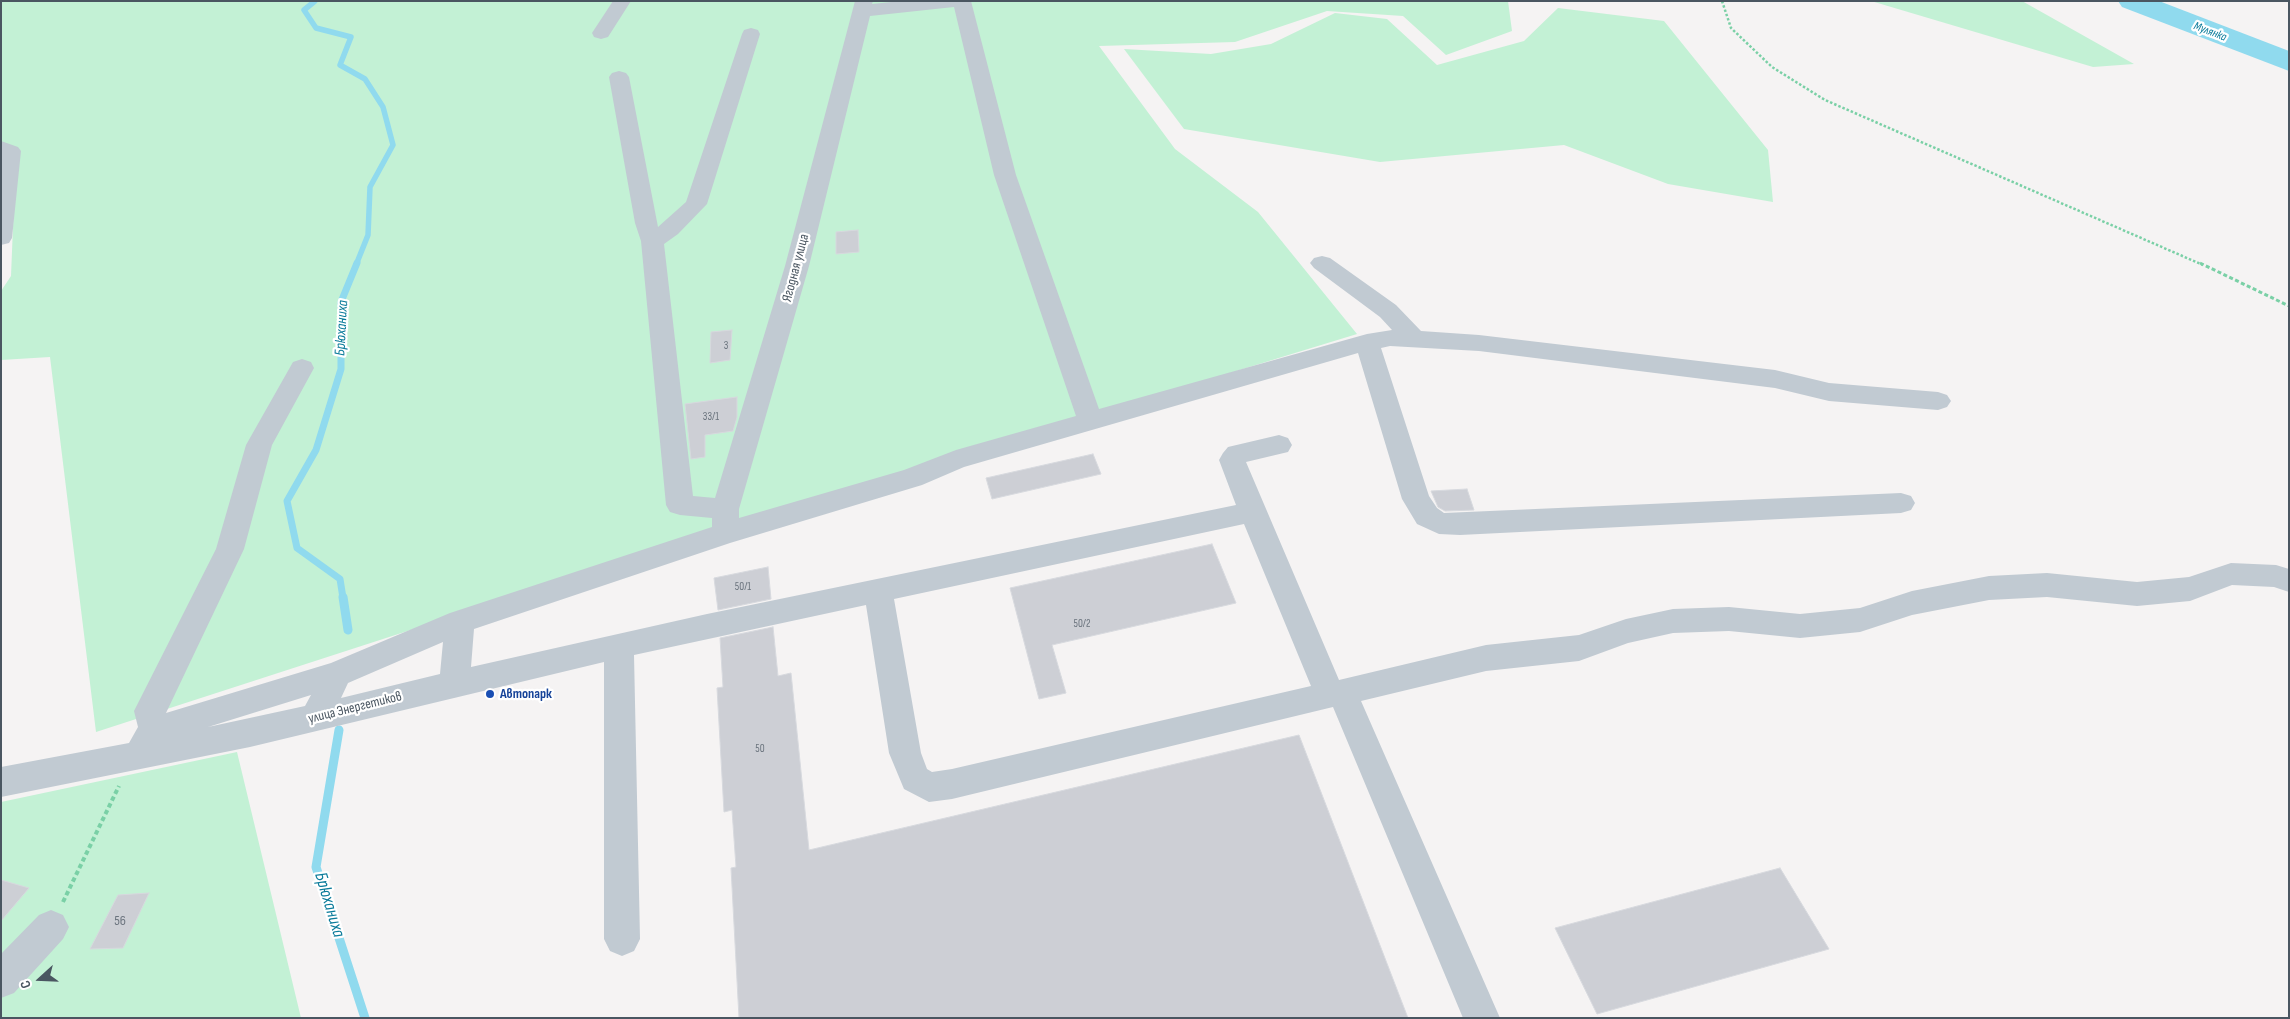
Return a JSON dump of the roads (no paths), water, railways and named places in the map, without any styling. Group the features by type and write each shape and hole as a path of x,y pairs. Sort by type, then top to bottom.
{"street":[{"path":"601,33 622,1"},
{"path":"863,6 955,1"},
{"path":"962,1 1005,175 1091,422"},
{"name":"Ягодная улица","path":"726,521 798,266 863,6"},
{"path":"652,240 670,229 696,204 751,34"},
{"path":"619,77 646,222 652,240 680,505 726,521"},
{"path":"1,147 11,151 1,238"},
{"path":"1322,263 1388,311 1414,339"},
{"path":"134,755 155,730 337,674 460,622 726,521 912,478 956,460 1366,342 1390,338 1479,343 1775,379 1829,392 1938,400"},
{"path":"1366,342 1416,499 1427,516 1439,523 1460,524 1901,503"},
{"path":"155,730 150,711 230,549 259,445 302,368"},
{"path":"1279,445 1237,454 1232,460 1253,512 1482,1018"},
{"name":"улица Энергетиков","path":"1,782 13,782 134,755 250,733 707,626 1253,512"},
{"path":"878,590 905,753 915,779 929,787 952,784 1486,658 1579,648 1626,631 1673,622 1729,619 1800,626 1860,620 1912,604 1988,588 2047,585 2137,594 2190,588 2231,574 2276,576 2289,581"},
{"path":"454,684 460,622"},
{"path":"620,646 622,939"},
{"path":"315,718 337,674"},
{"path":"1,980 51,927"}],"waterway":[{"name":"Брюханиха","path":"315,1 304,10 316,28 351,37 340,65 365,79 383,107 393,145 370,187 368,235 356,265"},
{"name":"Мулянка","path":"2132,1 2289,62"},
{"name":"Брюханиха","path":"343,598 340,579 297,548 287,501 316,450 341,369 341,302 357,263"},
{"name":"Брюханиха","path":"343,597 348,630"},
{"name":"Брюханиха","path":"339,730 316,867 365,1018"}],"place":[{"name":"Автопарк","path":"490,694"}]}
